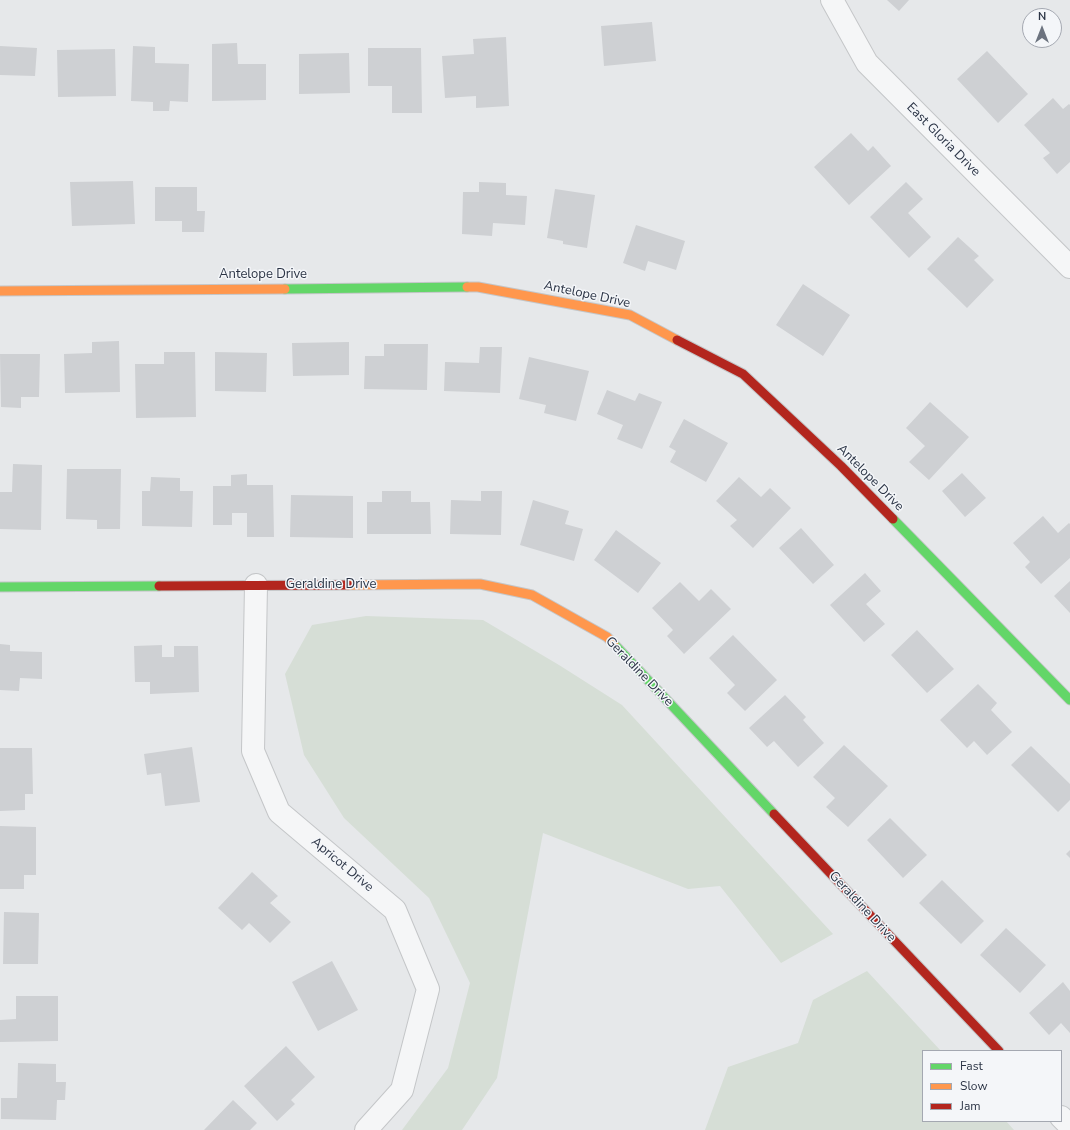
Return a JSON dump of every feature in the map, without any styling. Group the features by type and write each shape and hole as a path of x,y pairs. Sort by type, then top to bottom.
{"street":[{"name":"East Gloria Drive","path":"832,0 867,63 1070,267"},
{"name":"Antelope Drive","path":"0,291 478,287 630,315 743,374 841,466 1070,700"},
{"name":"Geraldine Drive","path":"0,587 480,584 532,595 607,637 998,1050"},
{"name":"Apricot Drive","path":"256,585 253,751 279,812 395,910 428,989 402,1090 366,1130"},
{"path":"1062,1118 1070,1126"}],"shaded area":[{"path":"366,616 483,620 559,665 622,705 833,934 781,963 720,886 688,889 543,833 497,1078 462,1130 402,1130 448,1068 470,983 429,898 344,818 304,755 285,674 312,625"},
{"path":"867,971 940,1050 922,1050 922,1122 1007,1122 1014,1130 705,1130 728,1067 798,1043 813,1000"}],"building":[{"path":"887,0 909,0 899,11"},
{"path":"652,22 656,61 604,66 601,26"},
{"path":"506,37 509,106 476,108 476,96 445,98 442,56 474,54 473,39"},
{"path":"237,43 238,64 266,64 266,100 212,101 212,44"},
{"path":"0,46 37,48 35,76 0,75"},
{"path":"133,46 155,47 155,63 189,64 188,102 170,101 169,111 153,111 153,102 131,101"},
{"path":"368,48 421,48 422,113 392,113 392,86 368,86"},
{"path":"115,49 116,96 58,97 57,50"},
{"path":"987,51 1028,94 998,123 957,79"},
{"path":"349,53 350,93 299,94 299,54"},
{"path":"1053,98 1063,109 1069,104 1070,105 1070,162 1057,174 1043,158 1050,153 1024,125"},
{"path":"851,133 868,151 873,146 891,166 849,205 814,167"},
{"path":"133,181 135,224 72,226 70,182"},
{"path":"479,182 506,183 506,195 527,196 525,225 493,223 492,236 462,234 463,192 479,192"},
{"path":"906,182 923,199 908,213 931,237 909,258 870,217"},
{"path":"155,187 197,187 197,211 205,211 204,232 182,232 182,221 155,221"},
{"path":"555,189 595,195 587,248 563,244 563,241 547,238"},
{"path":"636,225 685,241 676,270 648,261 645,271 623,263"},
{"path":"958,237 979,256 974,260 994,280 967,308 927,269"},
{"path":"803,284 850,315 823,356 776,325"},
{"path":"119,341 120,392 65,393 64,354 92,353 92,342"},
{"path":"349,342 349,375 293,376 292,343"},
{"path":"384,344 428,344 427,390 364,389 365,356 384,356"},
{"path":"480,347 502,347 500,393 444,391 445,362 479,363"},
{"path":"164,352 195,352 196,417 136,418 135,364 164,364"},
{"path":"215,352 267,353 266,392 215,391"},
{"path":"0,354 40,354 39,397 21,397 21,408 1,407"},
{"path":"529,357 589,371 576,421 544,413 546,405 519,399"},
{"path":"607,390 635,401 639,393 662,402 642,449 617,439 623,425 597,414"},
{"path":"930,402 969,437 929,480 909,462 925,446 906,428"},
{"path":"684,419 728,443 706,482 670,462 676,451 669,447"},
{"path":"13,464 42,465 41,530 0,529 0,492 12,492"},
{"path":"67,469 121,469 120,529 97,529 97,520 66,519"},
{"path":"962,473 986,498 965,517 942,491"},
{"path":"247,474 247,485 273,485 274,537 247,537 247,513 232,513 232,525 213,525 213,486 231,486 231,475"},
{"path":"151,477 180,478 180,491 193,491 192,527 142,526 142,491 150,491"},
{"path":"739,477 761,497 770,488 791,508 753,548 730,526 737,520 716,501"},
{"path":"382,491 411,491 411,502 430,502 431,534 367,534 367,502 382,502"},
{"path":"481,491 502,491 501,535 450,534 451,500 481,501"},
{"path":"291,495 353,496 353,538 290,537"},
{"path":"533,500 569,511 565,524 583,529 574,561 520,545"},
{"path":"1043,516 1058,533 1069,523 1070,524 1070,558 1041,584 1025,567 1030,562 1013,543"},
{"path":"801,528 834,565 813,584 779,548"},
{"path":"616,530 661,563 638,593 594,560"},
{"path":"865,573 881,591 866,604 885,624 864,642 830,605"},
{"path":"1070,581 1070,613 1054,596"},
{"path":"680,582 699,601 711,589 731,609 684,654 667,636 673,630 652,608"},
{"path":"917,630 954,669 927,693 891,655"},
{"path":"733,635 777,680 745,711 727,693 735,685 709,658"},
{"path":"0,644 10,645 10,651 42,652 42,679 20,678 19,691 0,690"},
{"path":"162,645 162,657 174,657 174,646 198,646 199,692 150,694 150,682 135,682 134,646"},
{"path":"978,684 997,703 991,710 1012,732 987,755 974,741 967,748 940,720"},
{"path":"785,695 806,717 803,720 824,743 798,767 774,741 767,747 749,728"},
{"path":"844,745 888,786 848,827 826,807 835,798 813,777"},
{"path":"1031,746 1070,784 1070,800 1058,812 1011,765"},
{"path":"192,747 200,802 165,806 161,773 147,775 144,754"},
{"path":"0,748 32,748 33,794 25,794 25,810 0,811"},
{"path":"890,818 927,855 903,878 867,840"},
{"path":"0,826 36,827 36,875 24,875 24,889 0,889"},
{"path":"1070,850 1070,858 1066,854"},
{"path":"252,872 278,896 270,903 291,922 270,943 249,923 242,930 218,908"},
{"path":"942,880 984,921 961,944 919,903"},
{"path":"4,912 39,913 38,964 3,964"},
{"path":"1006,928 1046,965 1020,993 980,955"},
{"path":"332,961 358,1010 318,1031 292,982"},
{"path":"1063,982 1070,991 1070,1033 1061,1023 1049,1035 1029,1013"},
{"path":"16,996 58,996 58,1041 0,1042 0,1020 16,1019"},
{"path":"286,1046 315,1077 291,1100 295,1104 277,1121 244,1086"},
{"path":"18,1063 56,1064 56,1082 66,1082 65,1100 57,1100 56,1120 1,1119 1,1098 17,1098"},
{"path":"233,1100 257,1123 250,1130 204,1130"}],"traffic: fast":[{"path":"285,289 467,287"},
{"path":"893,519 1070,700"},
{"path":"0,587 159,586"},
{"path":"614,644 774,814"}],"traffic: slow":[{"path":"467,287 478,287 630,315 677,340"},
{"path":"0,291 285,289"},
{"path":"348,585 480,584 532,595 607,637 614,644"}],"traffic: jam":[{"path":"677,340 743,374 841,466 893,519"},
{"path":"159,586 348,585"},
{"path":"774,814 998,1050"}]}
